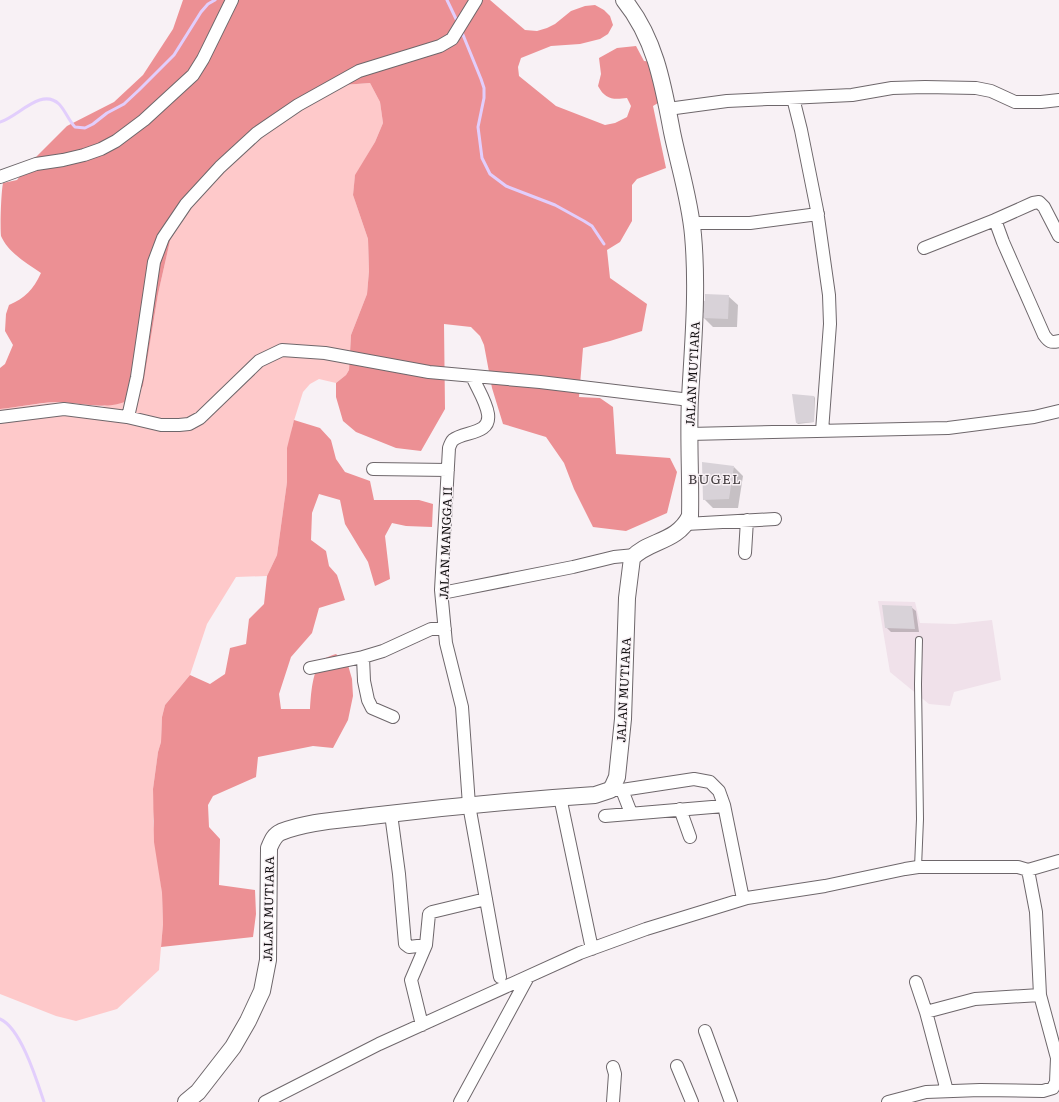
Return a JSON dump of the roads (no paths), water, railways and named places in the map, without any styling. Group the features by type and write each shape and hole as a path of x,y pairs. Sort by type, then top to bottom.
{"street":[{"path":"0,177 36,164 84,156 102,149 116,141 144,120 193,75 203,59 232,0"},
{"path":"128,417 137,377 154,262 163,238 186,204 220,167 257,133 298,105 359,70 440,46 452,40 476,0"},
{"name":"JALAN MUTIARA","path":"624,0 632,10 652,47 668,110 692,223 696,300 689,434 690,516 686,524"},
{"path":"668,110 727,101 852,95 892,88 925,87 976,88 990,91 1016,102 1059,100"},
{"path":"793,98 818,214 830,302 829,339 822,431"},
{"path":"924,248 995,220 1033,202 1039,202 1044,207 1059,236"},
{"path":"692,223 750,223 818,214"},
{"path":"995,220 1003,242 1044,335 1048,341 1053,343 1059,341"},
{"path":"0,417 64,409 99,412 161,425 189,424 200,418 259,362 282,350 325,353 429,372 690,400"},
{"name":"JALAN MANGGA II","path":"472,376 488,417 486,425 480,430 458,437 452,441 449,448 442,593 446,643 462,706 469,805 500,977"},
{"path":"689,434 948,428 1034,417 1059,411"},
{"path":"373,469 448,470"},
{"path":"442,593 573,567 614,557 635,555 640,551 672,536 686,524 775,519"},
{"path":"745,553 747,520"},
{"name":"JALAN MUTIARA","path":"186,1102 198,1092 233,1047 248,1022 262,991 268,960 270,848 274,838 280,832 315,824 391,814 469,805 595,795 616,790 613,786 617,777 623,719 627,598 632,558 635,555"},
{"path":"310,668 363,657 383,651 431,630 445,629"},
{"path":"363,657 364,681 368,700 372,708 393,717"},
{"path":"630,813 616,790 694,779 710,782 720,791 743,899"},
{"path":"560,797 592,949"},
{"path":"605,816 724,806"},
{"path":"680,809 690,837"},
{"path":"391,814 399,874 405,944 409,947 426,945"},
{"path":"265,1102 379,1044 592,949 646,929 743,899 825,886 918,867 1018,866 1028,870 1059,861"},
{"path":"888,1102 901,1097 926,1092 1049,1090 1054,1088 1058,1058 1040,995 1036,912 1028,870"},
{"path":"422,1025 411,980 426,945 430,912 486,899"},
{"path":"460,1102 528,977"},
{"path":"916,982 926,1012 947,1091"},
{"path":"926,1012 957,1003 975,1000 1040,995"},
{"path":"705,1031 731,1102"},
{"path":"677,1066 692,1102"},
{"path":"612,1067 615,1074 613,1102"}],"lane":[{"path":"918,867 920,819 918,684 919,640"}],"waterway":[{"path":"0,122 37,101 45,99 52,100 59,104 75,127 85,128 93,124 107,113 124,104 174,55 201,12 208,4 215,0"},
{"path":"447,0 458,23"},
{"path":"461,30 484,88 484,98 478,127 482,158 490,174 506,186 555,205 584,221 592,226 604,244"},
{"path":"0,1019 8,1024 21,1044 33,1069 44,1102"}],"district":[{"name":"BUGEL","path":"715,478"}]}
